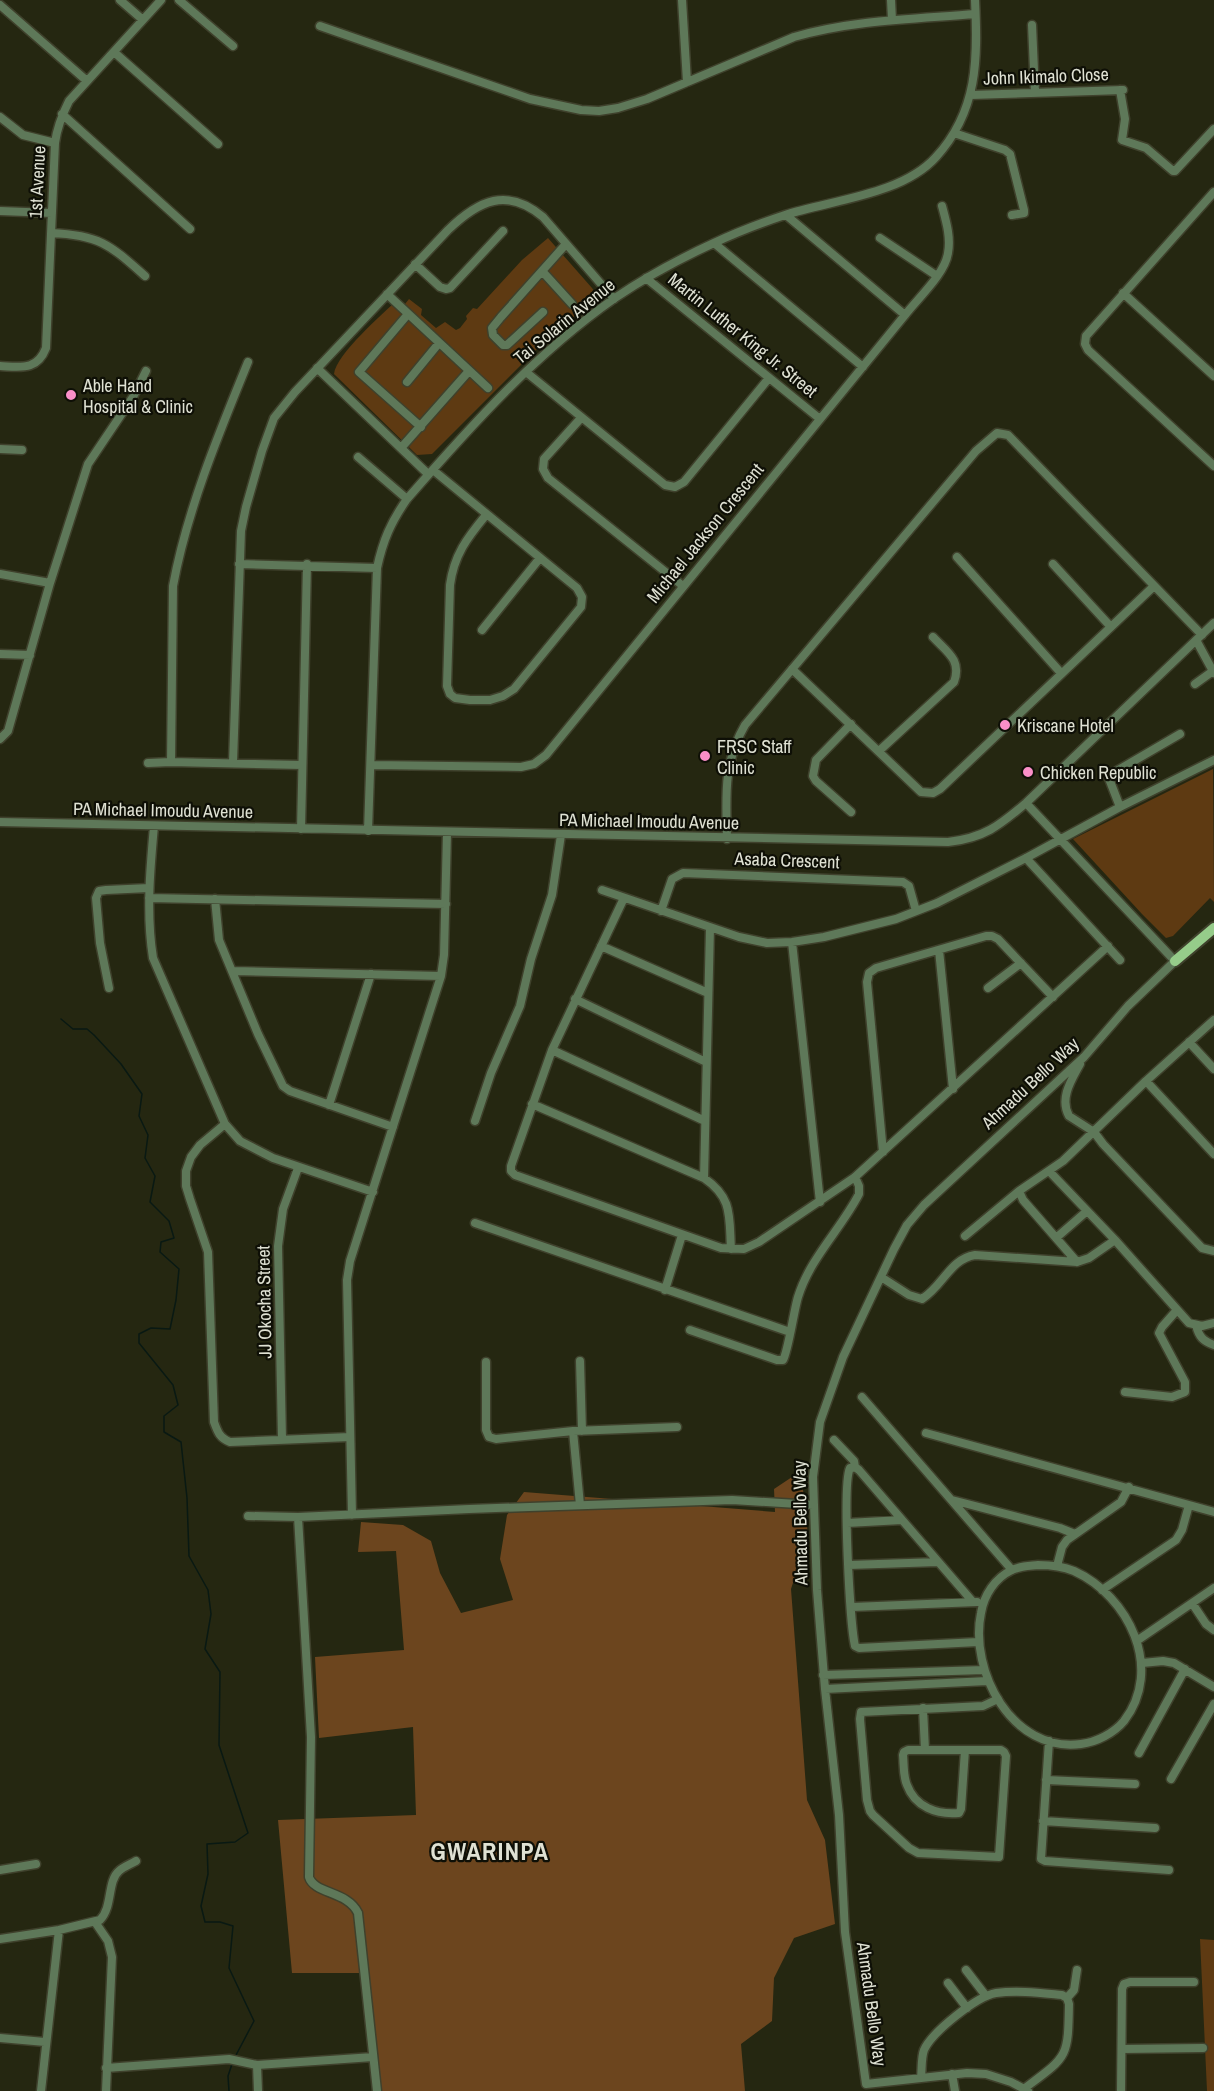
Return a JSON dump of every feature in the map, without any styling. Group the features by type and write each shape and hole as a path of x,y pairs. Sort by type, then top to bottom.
{"main road":[{"name":"Ahmadu Bello Way","path":"1175,961 1214,928"}],"street":[{"path":"120,0 143,20"},
{"name":"1st Avenue","path":"0,366 35,364 42,358 46,348 55,143 57,126 62,114 69,101 161,0"},
{"path":"179,0 233,46"},
{"path":"682,0 687,82"},
{"path":"891,0 892,20"},
{"name":"Tai Solarin Avenue","path":"368,831 377,568 382,542 407,499 526,372 553,347 614,299 646,278 714,243 786,215 875,191 902,181 921,170 935,158 954,134 971,95 976,44 975,0"},
{"path":"0,4 87,81"},
{"path":"320,26 530,99 581,110 599,111 618,108 687,82 795,37 842,25 975,14"},
{"path":"1032,25 1035,93"},
{"path":"114,52 218,144"},
{"name":"John Ikimalo Close","path":"971,95 1122,90 1125,119 1122,140 1146,148 1173,171 1214,129"},
{"path":"62,114 190,230"},
{"path":"0,117 23,135 55,143"},
{"path":"954,134 1001,148 1010,154 1024,210 1024,213 1012,215"},
{"path":"1214,192 1086,336 1085,344 1088,350 1214,466"},
{"path":"233,762 241,531 246,507 274,418 317,368 387,294 463,216 478,205 507,200 530,207 543,217 614,299"},
{"name":"Michael Jackson Crescent","path":"371,765 521,767 534,765 546,755 937,276 944,266 948,252 949,234 942,206"},
{"path":"0,211 52,213"},
{"path":"786,215 905,315"},
{"path":"416,264 440,287 450,288 504,231"},
{"path":"51,233 86,236 101,241 113,248 145,276"},
{"path":"880,237 937,276"},
{"path":"714,243 863,367"},
{"path":"543,312 507,345 503,345 493,335 492,328 566,244"},
{"path":"542,271 572,303"},
{"name":"Martin Luther King Jr. Street","path":"646,278 820,419"},
{"path":"1124,293 1214,376"},
{"path":"387,294 489,388"},
{"path":"408,314 359,372 421,427"},
{"path":"407,382 439,343"},
{"path":"171,762 173,586 177,563 212,451 248,362"},
{"path":"317,368 401,448 486,515 577,588 582,597 581,607 514,689 490,700 455,698 450,694 447,686 452,569 460,549 486,515"},
{"path":"0,740 8,731 50,583 88,464 133,397 146,370"},
{"path":"401,448 469,371"},
{"path":"526,372 665,484 675,487 684,482 769,378"},
{"path":"581,418 544,459 543,469 548,478 683,586"},
{"path":"727,839 727,782 730,758 746,725 976,451 996,433 1008,435 1199,638 1214,672 1195,684"},
{"path":"0,449 22,450"},
{"path":"358,458 407,499"},
{"path":"957,557 1061,673"},
{"path":"482,630 540,558"},
{"path":"239,564 307,564 377,568"},
{"path":"301,830 307,564"},
{"path":"1053,564 1111,627"},
{"path":"0,574 50,583"},
{"path":"792,669 921,792 933,794 1153,587"},
{"name":"PA Michael Imoudu Avenue","path":"0,822 727,839 958,841 983,835 1000,826 1214,623"},
{"path":"879,751 954,682 957,672 956,662 933,637"},
{"path":"0,654 30,655"},
{"path":"850,724 816,760 813,776 851,812"},
{"path":"1120,807 1108,776 1180,734"},
{"path":"602,890 710,928 767,943 792,942 865,928 937,903 1214,760"},
{"path":"148,763 233,762 302,765"},
{"path":"1026,803 1175,961"},
{"path":"154,826 149,888 149,934 153,958 225,1125 252,1149 298,1168 373,1192"},
{"path":"352,1515 347,1280 350,1261 441,976 446,904 447,833"},
{"path":"475,1121 491,1073 520,1005 531,959 552,896 561,835"},
{"path":"1026,858 1120,960"},
{"name":"Asaba Crescent","path":"661,911 672,879 684,873 903,882 909,886 916,911"},
{"path":"109,988 100,943 96,898 99,891 149,888"},
{"path":"149,898 446,904"},
{"path":"624,898 552,1050 510,1166 511,1172 714,1246 731,1249 744,1249 759,1242 855,1177 1108,946"},
{"path":"215,899 219,940 279,1079 290,1091 393,1127"},
{"path":"704,1178 710,928"},
{"path":"883,1152 867,982 869,973 876,968 992,936 998,939 1053,997"},
{"path":"792,942 820,1202"},
{"path":"601,946 708,993"},
{"path":"939,950 953,1089"},
{"name":"Ahmadu Bello Way","path":"921,2078 866,2084 845,1932 839,1815 823,1675 813,1504 813,1477 820,1422 843,1357 880,1277 908,1225 924,1204 1084,1057 1128,1006 1175,961"},
{"path":"988,988 1021,963"},
{"path":"232,971 441,976"},
{"path":"329,1105 371,974"},
{"path":"575,999 706,1062"},
{"path":"965,1236 1019,1191 1063,1161 1146,1081 1214,1020"},
{"path":"1190,1042 1214,1069"},
{"path":"552,1050 705,1120"},
{"path":"1084,1057 1069,1084 1065,1102 1065,1109 1069,1116 1094,1132 1202,1248 1214,1251"},
{"path":"1146,1081 1214,1154"},
{"path":"532,1104 704,1178 721,1192 725,1200 731,1249"},
{"path":"225,1125 200,1145 186,1171 186,1186 208,1252 214,1422 222,1439 230,1442 350,1437"},
{"name":"JJ Okocha Street","path":"282,1439 279,1237 283,1209 298,1168"},
{"path":"1049,1171 1115,1240 1189,1323 1202,1326 1214,1323"},
{"path":"690,1330 777,1360 783,1360 786,1356 789,1332 804,1281 859,1194 859,1186 855,1177"},
{"path":"1019,1191 1023,1200 1077,1262"},
{"path":"1056,1238 1087,1211"},
{"path":"476,1223 789,1332"},
{"path":"665,1290 682,1234"},
{"path":"880,1277 909,1295 922,1299 957,1261 965,1257 975,1255 1077,1262 1089,1258 1115,1240"},
{"path":"1125,1392 1172,1398 1185,1392 1185,1382 1159,1333 1177,1310"},
{"path":"1196,1325 1198,1335 1214,1346"},
{"path":"580,1361 578,1431 580,1505"},
{"path":"486,1362 486,1430 489,1437 677,1427"},
{"path":"862,1397 1012,1570"},
{"path":"926,1433 1214,1512"},
{"path":"834,1440 938,1562 978,1602 978,1642 987,1681 1016,1722 1049,1741 1075,1745 1090,1743 1110,1733 1123,1723 1134,1706 1141,1688 1142,1663 1137,1640 1119,1608 1102,1590 1073,1571 1057,1566 1038,1565 1012,1570 1000,1578 978,1602 852,1607"},
{"path":"855,1467 850,1468 848,1472 847,1523 855,1646 859,1648 978,1642"},
{"path":"1057,1566 1062,1547 1075,1534 1121,1502 1128,1487"},
{"path":"248,1516 298,1517 732,1500 813,1504"},
{"path":"952,1500 1075,1534"},
{"path":"1102,1590 1176,1540 1182,1530 1189,1505"},
{"path":"298,1517 311,1737 309,1877 313,1885 344,1897 352,1903 358,1913 377,2091"},
{"path":"847,1523 902,1520"},
{"path":"849,1565 938,1562"},
{"path":"1137,1640 1214,1588"},
{"path":"1192,1603 1206,1624 1214,1630"},
{"path":"1142,1663 1168,1661 1214,1687"},
{"path":"823,1675 984,1670"},
{"path":"1139,1753 1185,1670"},
{"path":"848,1674 848,1687"},
{"path":"825,1689 987,1681"},
{"path":"964,1750 959,1813 929,1810 914,1796 907,1785 904,1752 964,1750 1004,1752 1006,1756 999,1857 926,1854 913,1851 870,1811 866,1793 860,1714 864,1711 984,1706 998,1699"},
{"path":"1171,1779 1214,1704"},
{"path":"923,1708 925,1750"},
{"path":"1049,1741 1041,1859 1169,1870"},
{"path":"1046,1779 1135,1784"},
{"path":"1043,1821 1155,1828"},
{"path":"0,1939 94,1922 104,1916 118,1872 136,1862"},
{"path":"0,1870 36,1864"},
{"path":"94,1922 108,1941 112,1957 106,2091"},
{"path":"41,2091 59,1930"},
{"path":"966,1970 986,1996"},
{"path":"1067,1998 1062,1995 1012,1993 986,1996 967,2008 929,2042 922,2056 921,2078 952,2074 986,2074 1026,2089 1058,2063 1064,2055 1067,2044 1067,1998 1074,1990 1077,1970"},
{"path":"1121,2091 1122,1989 1124,1984 1130,1982 1194,1982"},
{"path":"948,1983 967,2008"},
{"path":"0,2038 45,2042"},
{"path":"1122,2049 1203,2048"},
{"path":"106,2068 229,2059 254,2065 373,2057"},
{"path":"254,2065 258,2091"},
{"path":"952,2074 955,2091"}],"shaded area":[{"path":"548,238 597,295 544,342 432,454 417,455 334,374 351,345 398,299 405,304 409,299 422,309 421,315 436,328 445,322 456,330 467,319 466,316 473,308 477,309 522,260"},
{"path":"1213,769 1214,902 1210,898 1173,936 1166,938 1073,839"},
{"path":"801,1471 808,1536 791,1589 807,1800 825,1840 835,1924 794,1938 774,1978 772,2021 741,2044 745,2091 375,2091 365,1973 292,1973 278,1820 416,1815 413,1727 319,1738 315,1657 404,1650 396,1551 358,1552 361,1522 403,1525 431,1541 440,1573 461,1613 513,1600 500,1559 507,1515 524,1492 775,1512 774,1489"},
{"path":"1200,1939 1214,1940 1214,2091 1207,2091"}],"waterway":[{"path":"61,1019 73,1029 87,1029 94,1035 121,1064 142,1094 139,1116 148,1135 145,1158 155,1176 150,1202 169,1221 174,1238 161,1242 160,1252 179,1269 170,1329 151,1328 139,1334 139,1343 173,1385 178,1405 164,1416 164,1432 181,1442 187,1498 189,1556 208,1590 211,1614 205,1649 220,1672 219,1745 248,1833 235,1842 207,1844 208,1874 201,1906 205,1922 220,1922 233,1926 229,1968 254,2021 235,2057"},
{"path":"229,2091 228,2076 232,2064"}],"place":[{"name":"Able Hand Hospital & Clinic","path":"71,395"},
{"name":"Kriscane Hotel","path":"1005,725"},
{"name":"FRSC Staff Clinic","path":"705,756"},
{"name":"Chicken Republic","path":"1028,772"}],"district":[{"name":"GWARINPA","path":"490,1851"}]}
